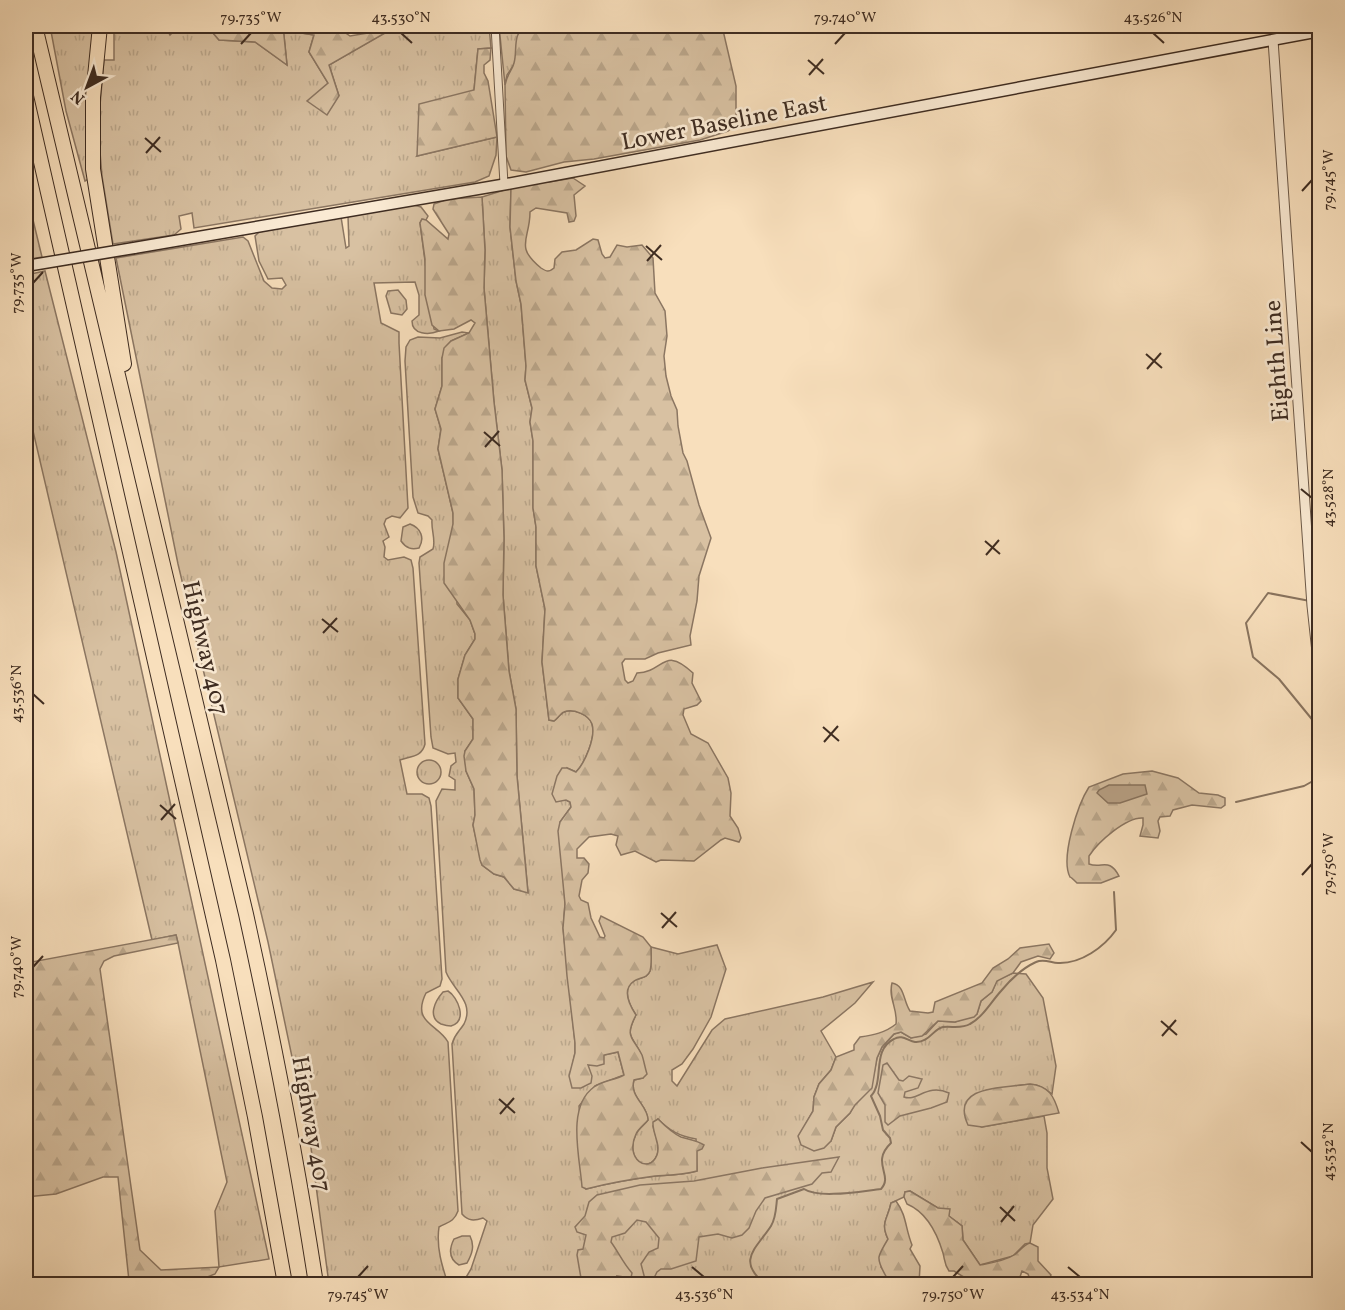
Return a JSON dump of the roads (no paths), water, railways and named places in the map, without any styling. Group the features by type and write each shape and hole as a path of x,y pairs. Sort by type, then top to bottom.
{"highway":[{"name":"Highway 407","path":"35,26 266,1002 296,1154 316,1284"},
{"path":"100,26 93,97 93,169 124,363 123,390"},
{"path":"26,96 223,960 255,1116 285,1284"},
{"path":"26,135 66,277"}],"main road":[{"name":"Lower Baseline East","path":"26,266 504,184 1320,31"}],"street":[{"path":"495,26 504,184"},
{"name":"Eighth Line","path":"1273,40 1312,606 1320,680"}],"waterway":[{"path":"1310,601 1268,593 1246,623 1253,657 1279,679 1315,723 1320,743"},
{"path":"1236,802 1304,786 1320,777"},
{"path":"765,1284 756,1276 750,1261 755,1248 773,1223 777,1199 804,1189 820,1194 841,1194 881,1189 884,1184 882,1157 891,1143 883,1130 880,1116 871,1096 877,1082 880,1058 887,1044 900,1037 920,1042 943,1027 967,1026 983,1013 1013,979 1036,962 1042,960 1067,963 1091,953 1116,930 1114,892"}]}
